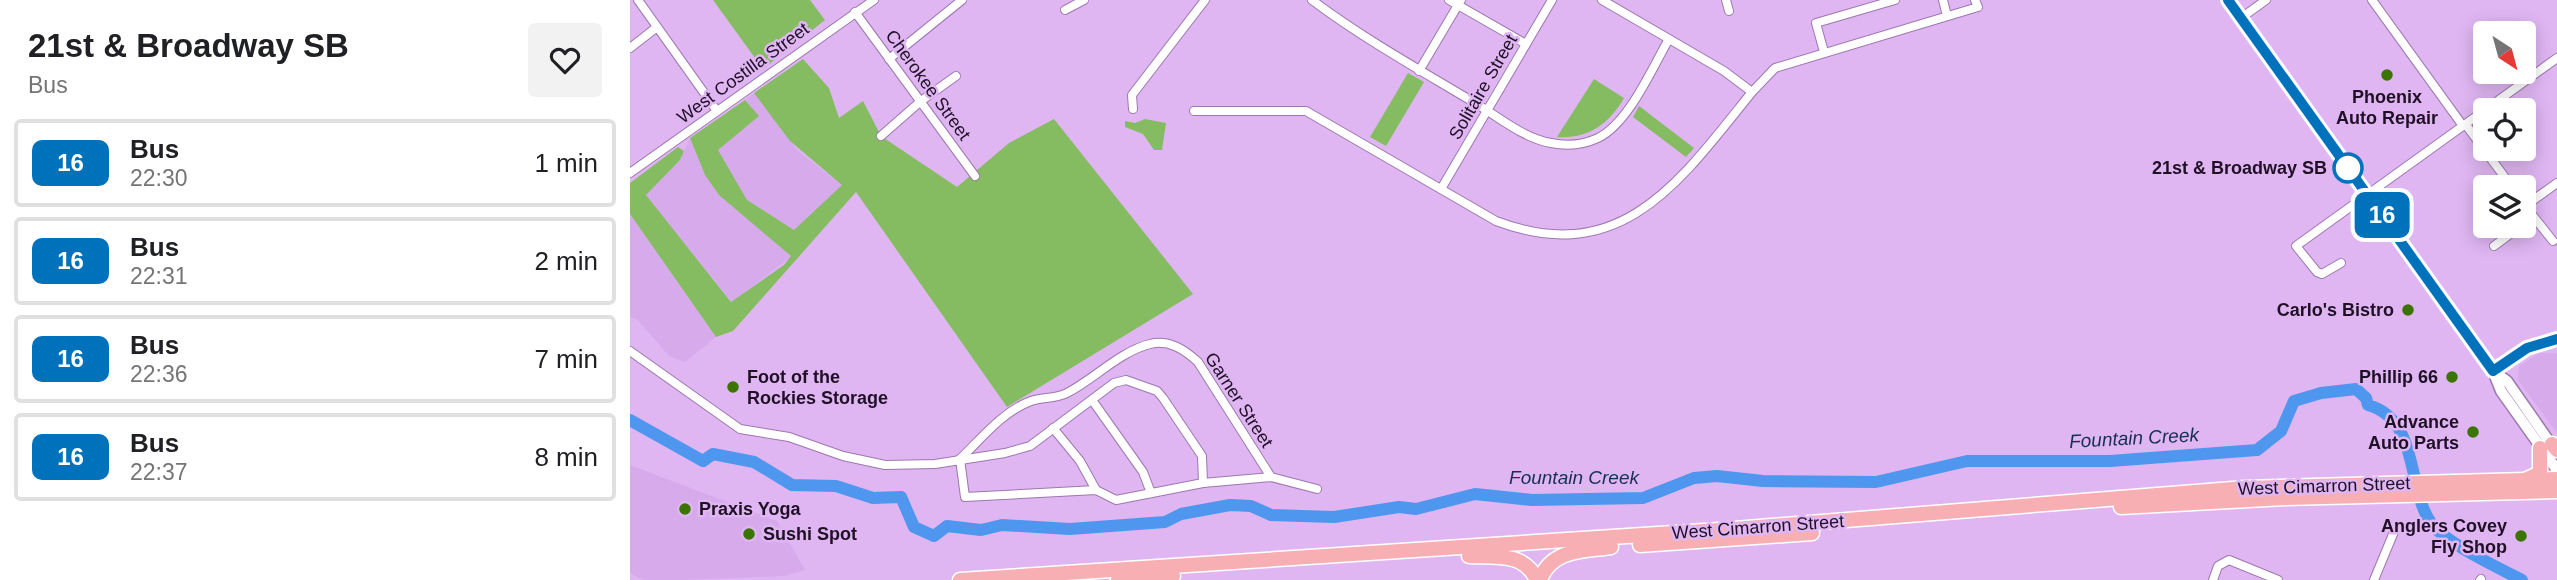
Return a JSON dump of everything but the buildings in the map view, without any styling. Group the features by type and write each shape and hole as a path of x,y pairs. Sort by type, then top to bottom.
{"highway":[{"path":"2519,481 2540,473 2551,448"},
{"name":"West Cimarron Street","path":"960,580 1771,527 2175,493 2440,488 2557,479"},
{"name":"West Cimarron Street","path":"2440,488 2502,494 2557,491"},
{"name":"West Cimarron Street","path":"1118,580 1611,547 2171,503 2399,489"},
{"path":"2502,494 2557,501"},
{"path":"1469,556 1514,558 1529,566 1539,580 1547,565 1555,558 1611,547"}],"main road":[{"path":"2228,0 2493,371 2501,391 2551,448 2557,470"}],"street":[{"path":"638,0 717,111"},
{"name":"West Costilla Street","path":"630,173 874,0"},
{"path":"889,59 962,0"},
{"path":"1065,10 1084,0"},
{"path":"1133,109 1132,95 1205,0"},
{"path":"1312,0 1419,71 1530,136 1550,143 1579,144 1598,138 1617,124 1669,39"},
{"path":"1449,0 1460,3 1526,44"},
{"name":"Solitaire Street","path":"1441,189 1552,0"},
{"path":"1602,0 1724,71 1752,92"},
{"path":"1726,0 1729,11"},
{"path":"1824,52 1816,23 1895,0"},
{"path":"1942,0 1947,16"},
{"path":"1194,111 1306,111 1496,221 1524,231 1558,236 1590,232 1627,221 1658,200 1775,68 1978,7 1975,0"},
{"path":"2241,18 2266,0"},
{"path":"2372,0 2503,175"},
{"path":"1419,71 1460,3"},
{"name":"Cherokee Street","path":"855,12 975,176"},
{"path":"630,48 657,27"},
{"path":"2503,98 2554,64"},
{"path":"881,136 921,101 956,76"},
{"path":"2341,263 2322,274 2317,272 2296,246 2473,119"},
{"path":"2536,197 2557,183"},
{"path":"2536,219 2553,241"},
{"path":"2494,246 2505,238"},
{"path":"2493,371 2527,348 2557,339"},
{"name":"Garner Street","path":"960,459 1013,409 1032,400 1067,393 1137,350 1164,342 1188,353 1198,362 1270,477"},
{"path":"630,351 740,429 789,437 874,464 935,464 1030,446 1114,383 1126,380 1157,391 1202,456 1203,483"},
{"path":"1092,400 1143,472 1152,493"},
{"path":"1053,428 1080,461 1096,489 1116,500 1203,483 1270,477 1317,489"},
{"path":"960,459 965,497 1096,489"},
{"path":"2374,580 2396,527"},
{"path":"2213,580 2218,566 2229,560 2278,580"}],"shaded area":[{"path":"754,93 798,151 842,185 794,230 747,200 717,150 759,116 745,100"},
{"path":"690,138 702,169 719,195 792,256 732,302 646,195 680,160"},
{"path":"630,214 716,337 685,362 669,356 638,320 630,317"},
{"path":"2540,353 2557,353 2557,433 2518,380 2519,366"},
{"path":"630,465 777,521 805,570 784,576 685,580 645,580 633,575 630,572"}],"green space":[{"path":"713,0 810,0 825,20 763,69"},
{"path":"803,59 829,88 839,118 863,101 881,136 957,187 1009,143 1054,119 1193,294 1007,407 856,192 733,331 716,337 630,214 630,183 678,147 684,151 680,160 646,195 731,302 784,265 791,256 719,195 705,175 690,138 745,100 759,116 718,150 747,200 794,230 842,185 790,141 754,93"},
{"path":"1408,73 1424,82 1386,146 1370,137"},
{"path":"1594,79 1624,98 1612,115 1596,128 1578,135 1557,137"},
{"path":"1639,106 1694,148 1686,157 1633,117"},
{"path":"1145,119 1166,123 1162,150 1154,150 1143,134 1125,127 1125,121 1135,123"}],"waterway":[{"name":"Fountain Creek","path":"630,420 703,461 713,454 754,462 792,485 836,486 873,498 901,497 914,527 934,536 947,526 981,530 1002,525 1070,529 1165,522 1181,514 1230,505 1251,506 1271,515 1334,517 1399,507 1416,509 1475,494 1532,500 1643,498 1694,478 1717,476 1763,481 1876,482 1967,461 2110,461 2257,450 2281,431 2294,401 2321,393 2356,389 2366,398 2368,405 2385,413 2404,439 2423,508 2431,523 2460,547 2522,580"}],"bus line":[{"name":"16","path":"2228,0 2493,371 2527,348 2557,339"}],"place":[{"name":"Phoenix Auto Repair","path":"2387,75"},
{"name":"21st & Broadway SB","path":"2348,168"},
{"name":"Carlo's Bistro","path":"2408,310"},
{"name":"Phillip 66","path":"2452,377"},
{"name":"Foot of the Rockies Storage","path":"733,387"},
{"name":"Advance Auto Parts","path":"2473,432"},
{"name":"Praxis Yoga","path":"685,509"},
{"name":"Sushi Spot","path":"749,534"},
{"name":"Anglers Covey Fly Shop","path":"2521,536"}]}
